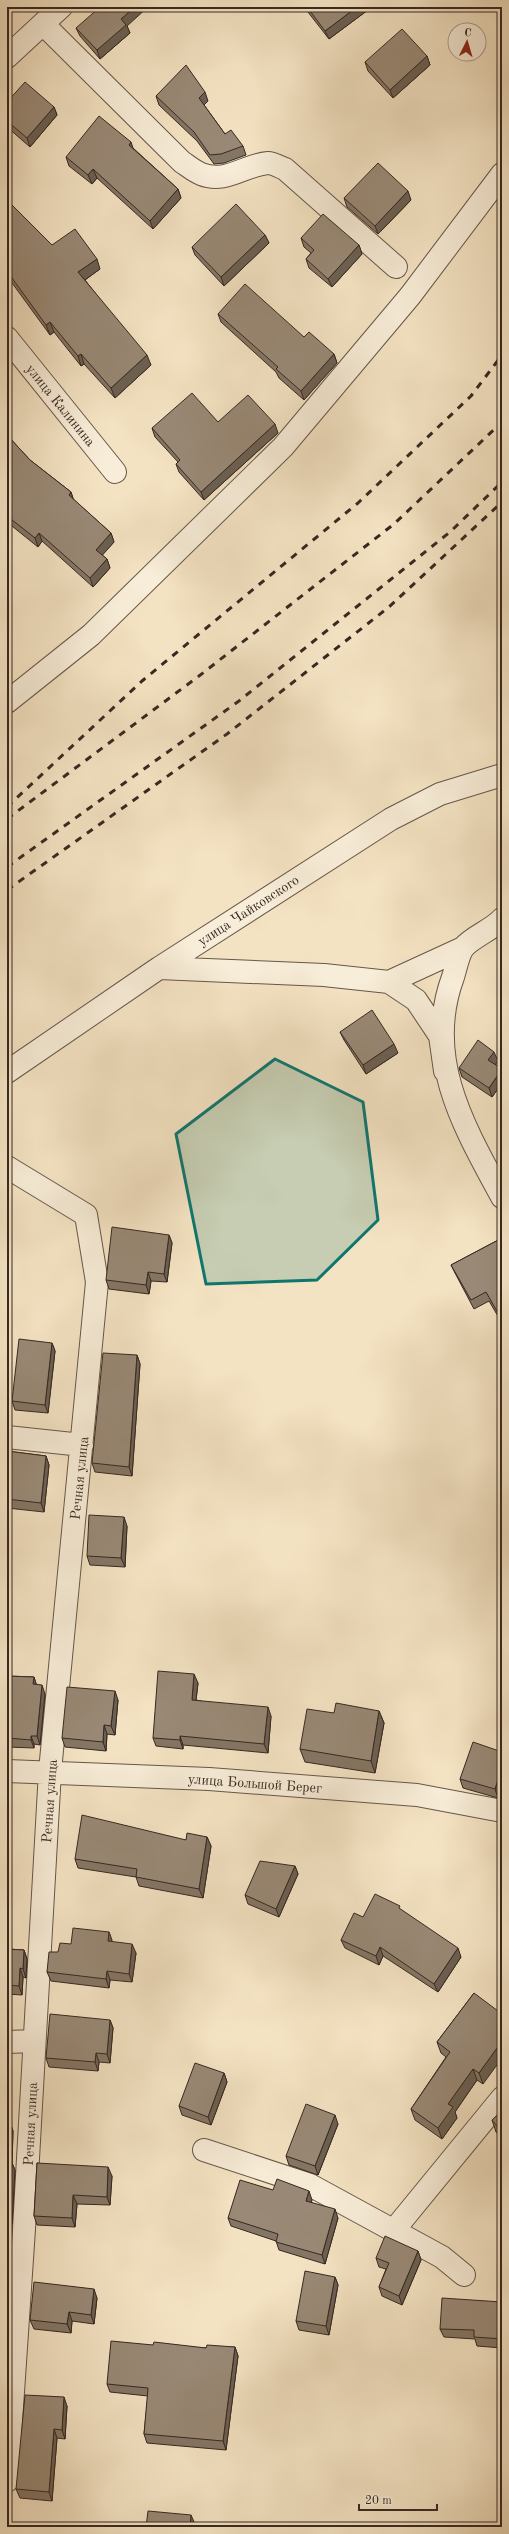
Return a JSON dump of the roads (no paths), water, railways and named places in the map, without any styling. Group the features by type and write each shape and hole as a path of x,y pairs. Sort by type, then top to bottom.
{"street":[{"path":"7,57 61,7"},
{"path":"43,24 182,162 201,174 218,177 235,174 254,166 269,163 285,169 396,267"},
{"path":"7,702 90,635 284,447 410,296 502,174"},
{"name":"улица Калинина","path":"7,338 115,472"},
{"name":"улица Чайковского","path":"7,1072 159,968 391,819 440,794 502,775"},
{"path":"389,982 464,948 502,919"},
{"path":"445,1071 443,1037 447,994 464,948"},
{"path":"159,968 324,975 389,982 416,1000 440,1036 445,1071 467,1134 502,1196"},
{"name":"Речная улица","path":"7,1167 86,1215 97,1282 50,1771 24,2229 7,2481"},
{"path":"7,1437 82,1445"},
{"name":"улица Большой Берег","path":"7,1771 50,1771 209,1779 417,1795 502,1811"},
{"path":"7,2042 34,2041"},
{"path":"394,2230 502,2098"},
{"path":"204,2150 310,2185 442,2257 464,2275"}],"railway":[{"path":"7,807 142,681 358,503 471,396 502,355"},
{"path":"7,819 199,676 394,524 502,422"},
{"path":"7,867 239,701 450,532 502,482"},
{"path":"7,890 227,734 389,607 502,502"}]}
